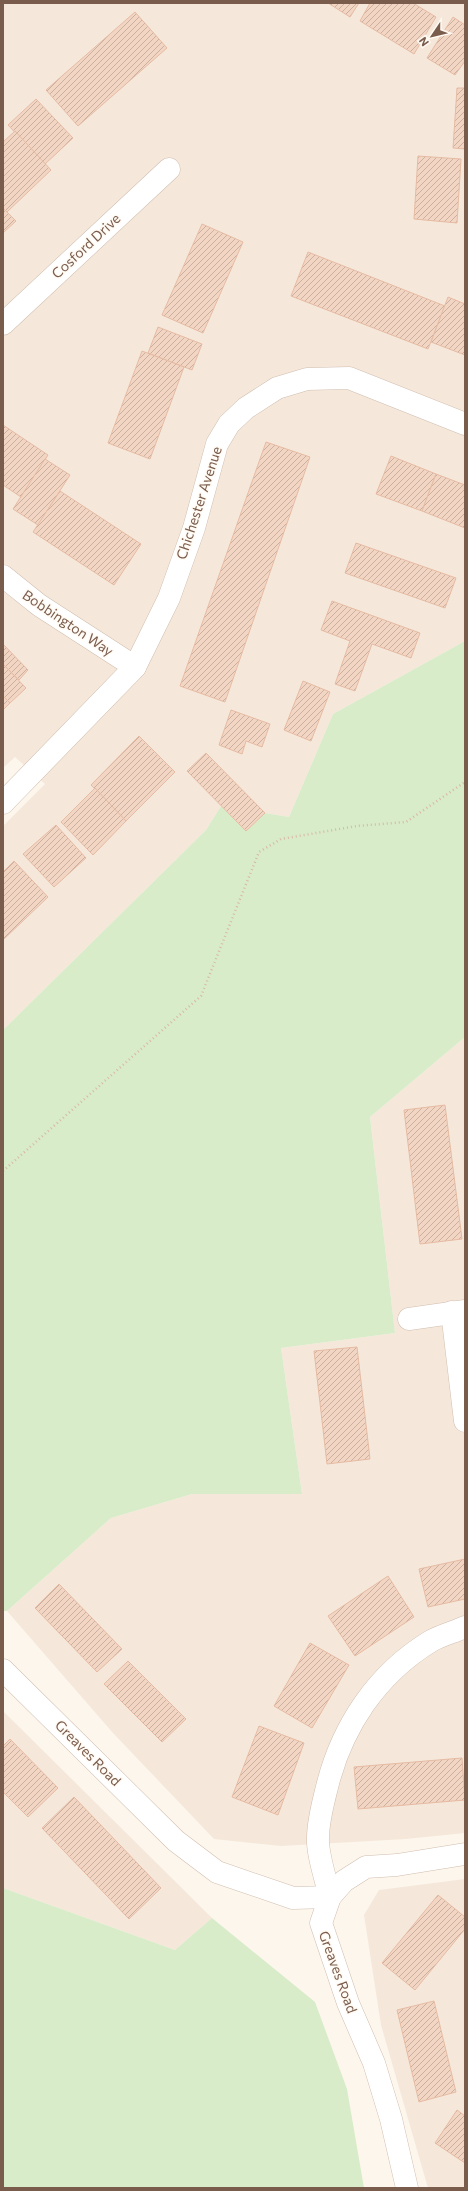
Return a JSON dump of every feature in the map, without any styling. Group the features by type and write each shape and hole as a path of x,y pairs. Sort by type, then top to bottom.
{"street":[{"name":"Cosford Drive","path":"3,324 169,169"},
{"name":"Chichester Avenue","path":"3,804 135,667 169,598 194,528 217,444 230,424 246,408 277,388 307,379 349,378 465,424"},
{"name":"Bobbington Way","path":"3,576 39,606 135,667"},
{"path":"408,1319 459,1311 465,1421"},
{"path":"330,1897 318,1838 334,1758 352,1720 374,1688 402,1663 432,1641 465,1627"},
{"name":"Greaves Road","path":"3,1670 176,1841 217,1872 293,1898 330,1897 321,1923 346,1996 374,2063 391,2119 407,2188"},
{"path":"330,1897 344,1881 366,1867 397,1865 465,1854"}],"path":[{"path":"3,1171 201,996 258,852 281,839 357,826 406,822 465,782"}],"shaded area":[{"path":"3,3 465,3 465,641 333,714 289,817 265,813 246,831 221,806 206,830 3,1030 3,826 45,784 15,757 3,768"},
{"path":"465,1037 465,1833 406,1839 281,1846 214,1839 113,1733 7,1611 111,1518 192,1494 302,1494 281,1348 395,1333 370,1117"},
{"path":"3,1711 212,1918 175,1950 3,1888"},
{"path":"465,1879 465,2188 428,2188 381,2025 364,1915 379,1890"}],"green space":[{"path":"465,641 465,1037 370,1117 395,1333 281,1348 302,1494 192,1494 111,1518 7,1611 3,1611 3,1030 206,830 221,806 246,831 265,813 289,817 333,714"},
{"path":"3,1888 175,1950 212,1918 315,2002 347,2089 364,2188 3,2188"}],"building":[{"path":"328,3 359,3 350,17"},
{"path":"370,3 413,3 436,17 414,54 360,21"},
{"path":"135,12 167,48 78,126 46,90"},
{"path":"453,17 465,25 465,61 455,75 427,58"},
{"path":"457,88 465,88 465,149 453,148"},
{"path":"36,99 73,138 45,164 8,125"},
{"path":"15,131 51,170 7,212 3,208 3,142"},
{"path":"418,156 461,159 457,223 414,219"},
{"path":"3,208 16,221 3,233"},
{"path":"202,224 243,242 203,333 162,315"},
{"path":"308,252 445,306 428,349 291,296"},
{"path":"448,297 465,304 465,355 431,342"},
{"path":"158,327 202,344 192,370 148,353"},
{"path":"142,351 184,367 150,459 108,443"},
{"path":"3,425 48,455 21,497 3,485"},
{"path":"266,442 310,457 225,702 180,686"},
{"path":"391,456 436,474 422,511 376,494"},
{"path":"45,459 70,475 38,525 13,509"},
{"path":"436,474 465,485 465,528 422,511"},
{"path":"60,491 141,544 114,585 33,532"},
{"path":"356,543 456,578 445,608 345,573"},
{"path":"332,601 420,633 411,658 372,644 355,691 335,684 350,641 321,630"},
{"path":"3,644 28,670 19,680 3,664"},
{"path":"3,664 26,688 10,703 3,696"},
{"path":"303,681 330,692 311,741 284,730"},
{"path":"3,696 10,703 3,710"},
{"path":"231,710 270,724 262,747 246,741 242,754 219,745"},
{"path":"139,736 175,772 126,821 91,785"},
{"path":"206,753 265,813 246,831 187,771"},
{"path":"95,788 126,821 93,855 61,822"},
{"path":"56,825 86,858 54,887 23,854"},
{"path":"14,861 48,897 3,940 3,872"},
{"path":"445,1105 462,1239 420,1244 404,1110"},
{"path":"357,1347 370,1459 327,1464 314,1351"},
{"path":"465,1559 465,1599 428,1607 419,1569"},
{"path":"388,1576 414,1617 355,1656 328,1616"},
{"path":"59,1584 122,1649 97,1672 35,1608"},
{"path":"310,1643 349,1665 312,1728 274,1706"},
{"path":"128,1661 186,1719 162,1742 104,1684"},
{"path":"259,1726 304,1743 278,1815 232,1797"},
{"path":"10,1739 58,1788 28,1817 3,1792 3,1746"},
{"path":"462,1758 465,1800 358,1809 354,1767"},
{"path":"74,1797 161,1888 129,1919 42,1828"},
{"path":"438,1895 465,1917 465,1929 415,1990 382,1963"},
{"path":"434,2001 456,2092 419,2102 397,2010"},
{"path":"457,2110 465,2116 465,2163 435,2143"}]}
